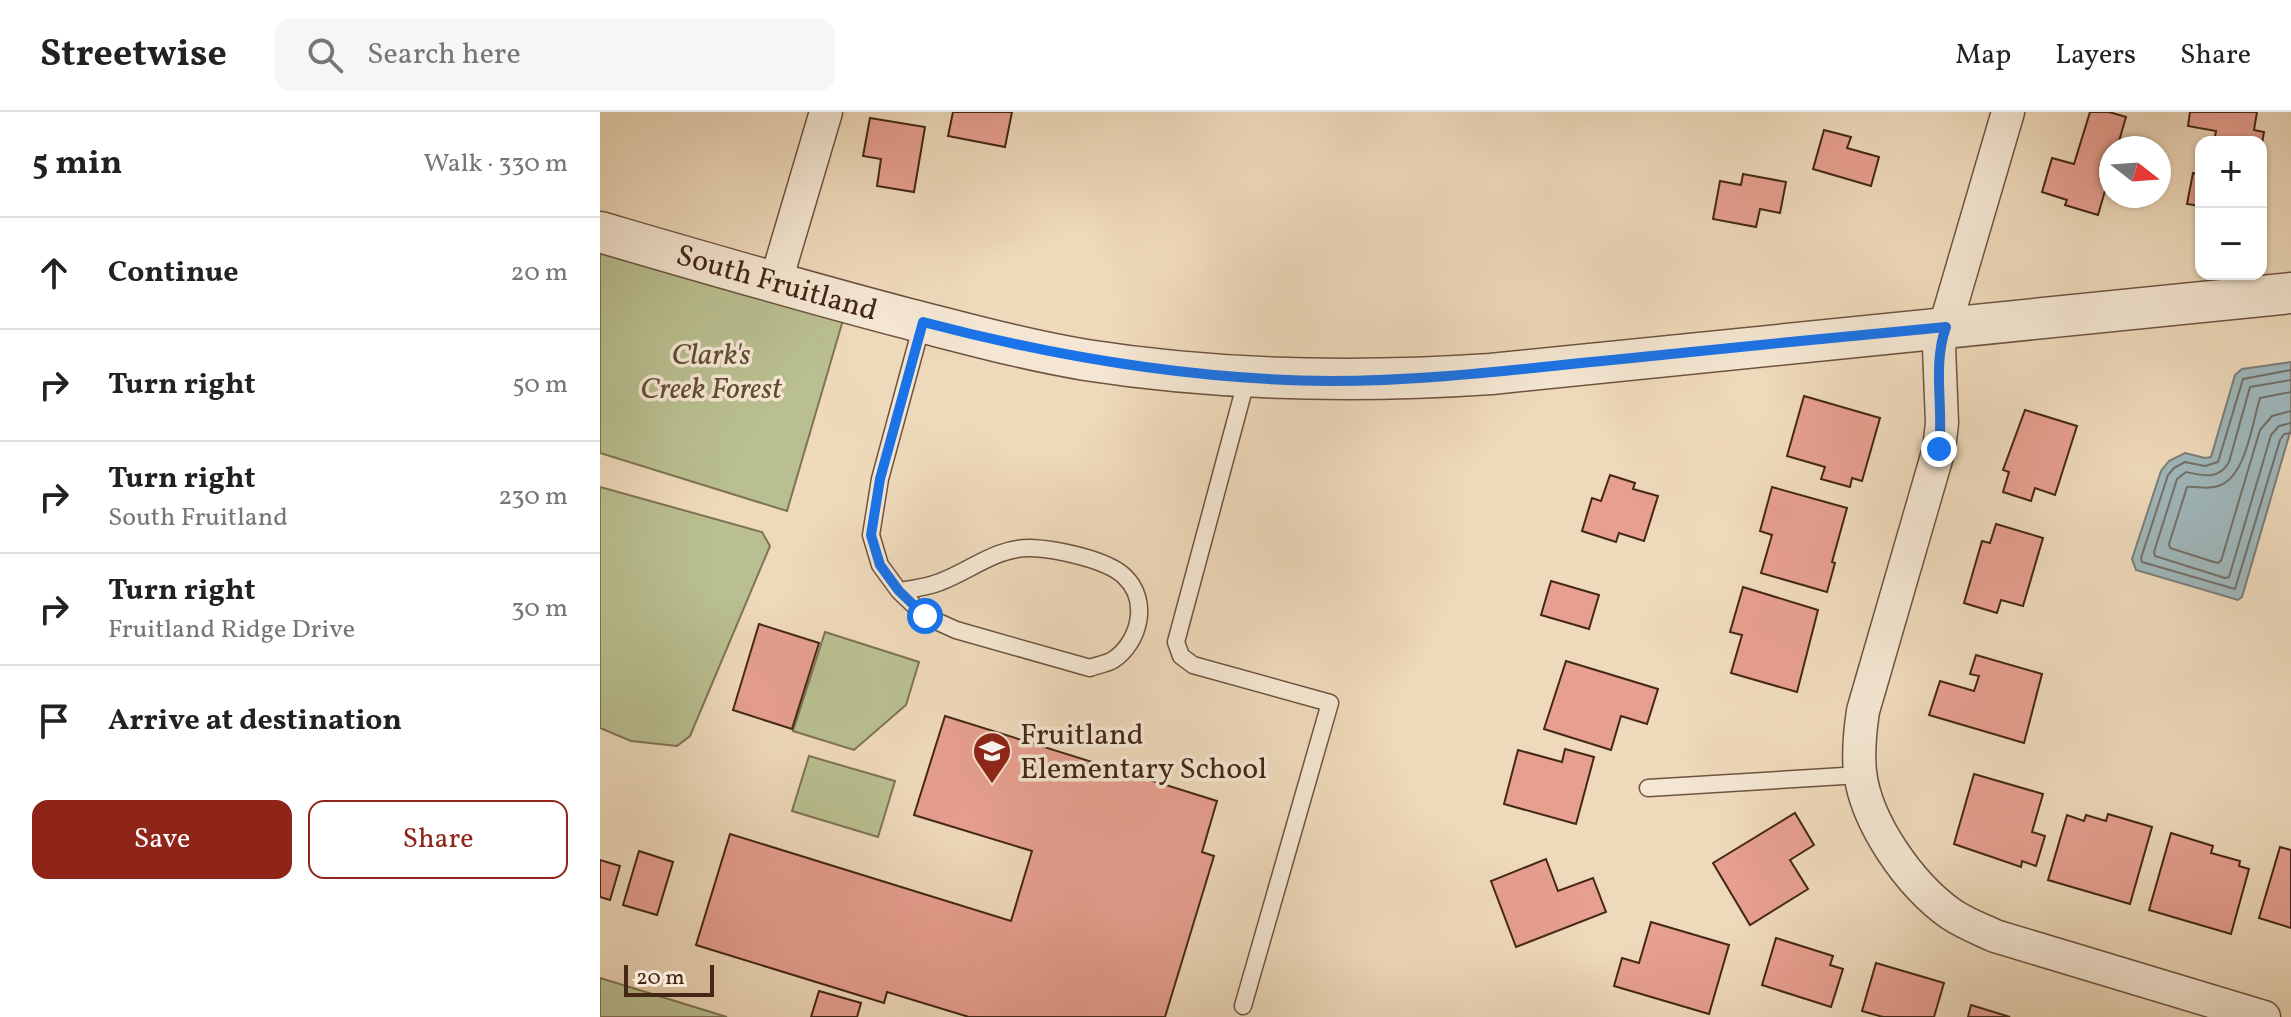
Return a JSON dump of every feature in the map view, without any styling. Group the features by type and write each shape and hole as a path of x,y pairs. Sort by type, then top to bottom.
{"street":[{"path":"775,284 826,112"},
{"path":"2008,112 1939,347 1942,423 1939,449 1863,711 1859,745 1860,775 1872,812 1893,853 1925,893 1953,916 1995,936 2264,1017"},
{"name":"South Fruitland","path":"600,232 775,284 1006,344 1086,360 1247,378 1342,380 1491,374 2291,293"}],"lane":[{"path":"899,591 939,583 1005,551 1047,549 1085,558 1123,575 1134,590 1140,607 1138,625 1128,646 1111,661 1090,668 956,630 925,616 899,591 880,565 871,535 880,479 923,322"},
{"path":"1243,1006 1330,703 1193,665 1181,656 1176,642 1247,378"},
{"path":"1648,788 1860,775"}],"green space":[{"name":"Clark's Creek Forest","path":"600,215 848,303 787,511 600,453"},
{"path":"600,487 762,532 770,546 690,736 677,746 631,741 600,728"},
{"path":"825,632 919,662 906,705 854,750 793,731"},
{"path":"809,756 895,781 878,837 792,811"},
{"path":"600,978 727,1017 600,1017"}],"water":[{"path":"2291,362 2291,429 2242,597 2238,600 2136,570 2132,559 2161,471 2169,461 2185,453 2211,457 2235,375 2242,369"}],"building":[{"path":"953,112 1012,112 1005,147 948,136"},
{"path":"2090,112 2109,112 2126,117 2120,136 2099,136 2098,215 2065,205 2067,200 2042,192 2052,158 2074,164"},
{"path":"2190,112 2257,112 2254,130 2264,132 2263,136 2215,136 2216,131 2188,126"},
{"path":"870,118 925,127 914,192 877,186 881,159 863,156"},
{"path":"1824,130 1851,137 1847,148 1879,157 1871,186 1813,169"},
{"path":"2193,173 2195,205 2187,204"},
{"path":"1743,174 1786,182 1780,213 1760,209 1756,227 1713,219 1720,181 1741,185"},
{"path":"1804,396 1880,418 1862,481 1852,478 1850,487 1821,479 1825,467 1787,456"},
{"path":"2025,410 2077,426 2055,495 2035,488 2031,501 2003,492 2009,472 2003,470"},
{"path":"1610,475 1635,483 1633,489 1658,496 1644,541 1619,533 1616,542 1582,531 1592,498 1601,501"},
{"path":"1772,487 1847,508 1827,592 1761,573 1772,535 1760,531"},
{"path":"1996,524 2043,538 2023,606 2001,600 1997,613 1964,603 1982,541 1990,543"},
{"path":"1551,581 1599,595 1589,629 1541,615"},
{"path":"1743,587 1818,610 1797,692 1731,673 1742,635 1730,632"},
{"path":"759,624 819,643 792,729 733,710"},
{"path":"1976,655 2042,674 2024,743 1929,715 1940,681 1974,691 1979,676 1970,674"},
{"path":"1566,661 1658,689 1647,724 1621,716 1611,750 1544,729"},
{"path":"945,716 1217,801 1202,852 1214,856 1165,1017 969,1017 887,992 884,1003 696,945 730,834 1011,921 1032,851 914,815"},
{"path":"1565,749 1594,757 1576,824 1504,804 1518,750 1562,762"},
{"path":"1974,774 2043,794 2032,832 2045,836 2036,866 2022,861 2021,867 1954,844"},
{"path":"1795,813 1814,845 1790,860 1808,889 1750,925 1713,863"},
{"path":"2108,814 2152,827 2130,904 2048,880 2067,815 2084,821 2086,815 2106,821"},
{"path":"2171,833 2213,846 2211,853 2240,861 2239,866 2249,869 2231,934 2149,910"},
{"path":"2280,847 2291,850 2291,928 2259,918"},
{"path":"639,851 673,862 657,915 623,905"},
{"path":"1546,859 1558,891 1593,878 1606,912 1516,947 1491,881"},
{"path":"600,860 620,866 610,900 600,897"},
{"path":"1651,922 1729,945 1709,1014 1614,986 1622,958 1639,963"},
{"path":"1776,938 1833,956 1830,965 1843,969 1831,1007 1762,985"},
{"path":"1876,963 1944,983 1934,1017 1883,1017 1862,1011"},
{"path":"819,991 861,1003 857,1017 811,1017"},
{"path":"1971,1005 2010,1017 1968,1017"}],"place":[{"name":"Fruitland Elementary School","path":"992,785"}],"route":[{"path":"925,616 899,591 880,565 871,535 880,479 923,322 1006,344 1086,360 1166,371 1328,381 1491,374 1946,327 1938,362 1942,423 1939,449"}]}
